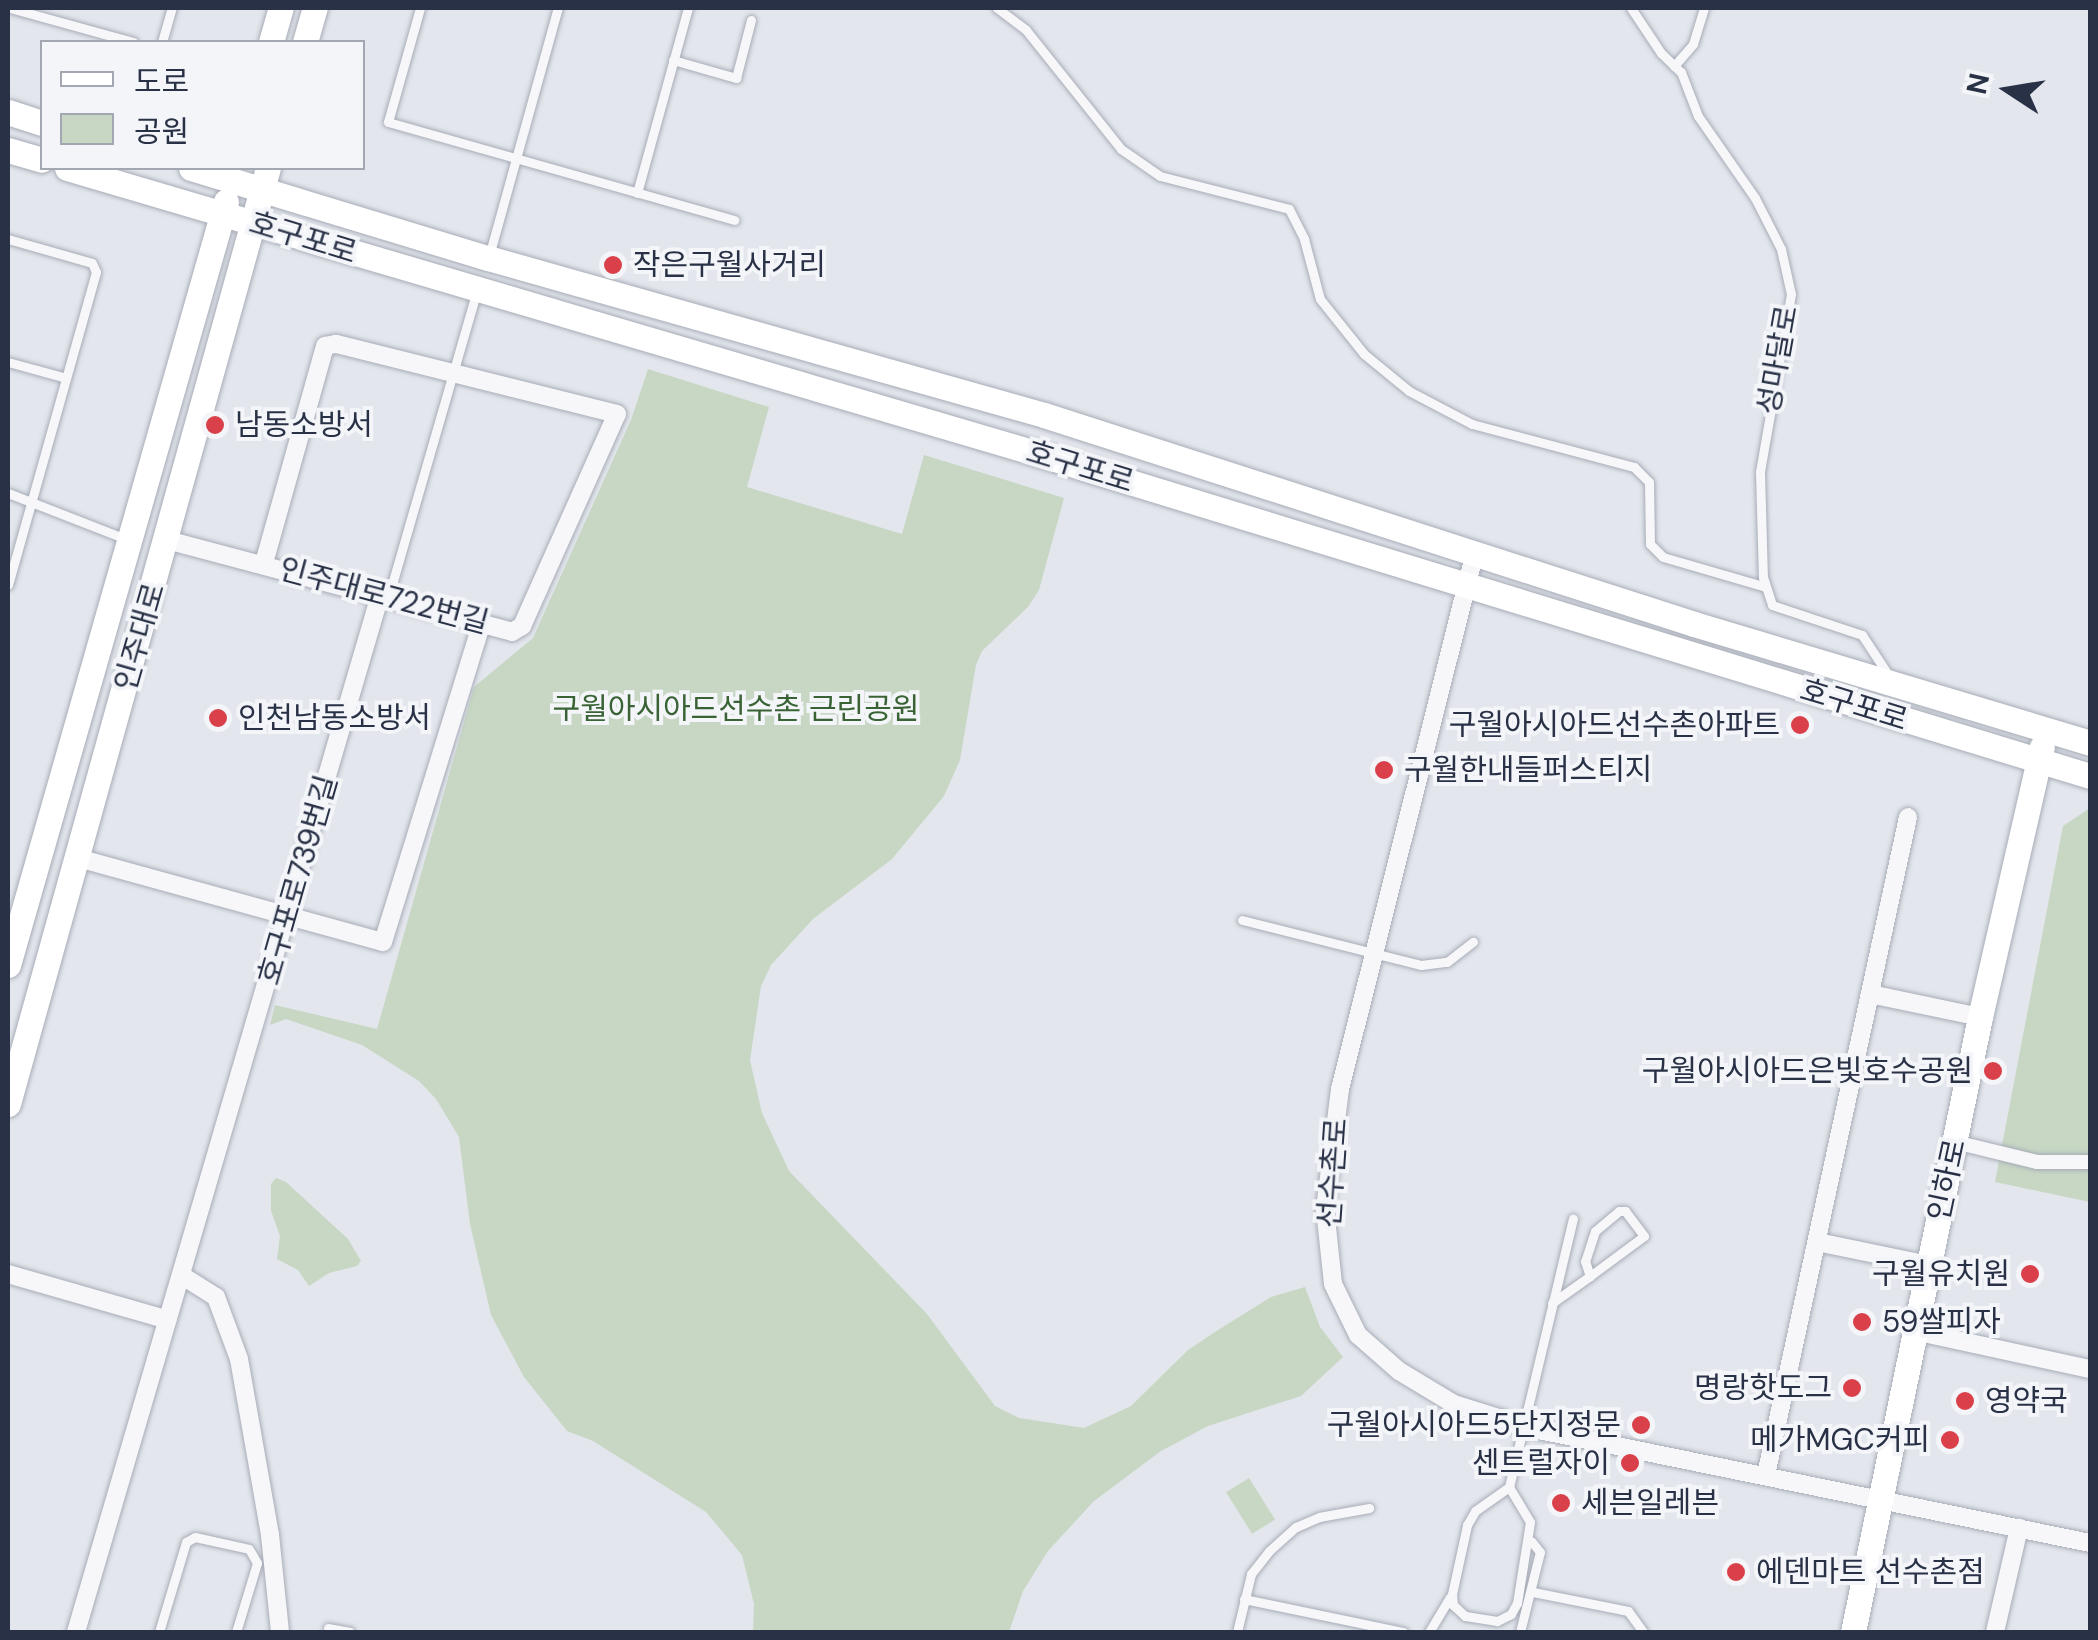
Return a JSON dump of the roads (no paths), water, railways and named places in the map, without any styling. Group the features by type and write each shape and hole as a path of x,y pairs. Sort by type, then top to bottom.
{"main road":[{"path":"272,40 281,8"},
{"path":"306,40 315,8"},
{"path":"8,112 40,122"},
{"path":"8,150 40,159"},
{"name":"호구포로","path":"74,170 1032,452 2090,776"},
{"name":"호구포로","path":"206,170 265,178 488,258 1044,416 2090,743"},
{"name":"인주대로","path":"8,964 233,174"},
{"name":"인주대로","path":"8,1104 265,178"},
{"name":"인하로","path":"1853,1632 1980,1017 2046,730"}],"street":[{"name":"인주대로722번길","path":"167,540 512,632 522,626 617,414 336,344 325,346 264,563"},
{"name":"선수촌로","path":"1475,552 1340,1089 1324,1209 1333,1284 1358,1335 1399,1370 1454,1404 1522,1425 2090,1542"},
{"name":"호구포로739번길","path":"76,1632 380,595"},
{"path":"78,858 383,942 482,623"},
{"path":"1766,1475 1908,817"},
{"path":"1870,994 1980,1017"},
{"path":"1954,1142 2037,1162 2090,1162"},
{"path":"1817,1242 1929,1265"},
{"path":"8,1274 168,1320"},
{"path":"181,1275 216,1297 239,1359 280,1632"},
{"path":"1916,1331 2090,1369"},
{"path":"1995,1632 2019,1528"}],"lane":[{"path":"10,8 126,40"},
{"path":"163,40 172,8"},
{"path":"420,8 388,122 734,220"},
{"path":"488,258 558,8"},
{"path":"637,193 688,8"},
{"path":"998,8 1026,30 1121,149 1160,176 1289,209 1304,239 1320,299 1364,354 1409,391 1472,424 1634,466 1648,482 1650,544 1663,557 1766,587 1772,605 1862,635 1893,683"},
{"name":"성마달로","path":"1631,8 1674,66 1698,116 1764,214 1781,248 1791,294 1760,472 1766,587"},
{"path":"1674,66 1693,44 1704,8"},
{"path":"673,60 736,78 751,20"},
{"path":"8,239 92,263 96,272 8,585"},
{"name":"호구포로739번길","path":"380,595 393,580 478,290"},
{"path":"8,362 66,378"},
{"path":"8,493 32,499 131,541"},
{"path":"1242,920 1432,965 1447,962 1473,942"},
{"path":"1552,1304 1590,1276 1644,1236 1625,1211 1619,1210 1595,1231 1586,1261 1590,1276"},
{"path":"1429,1632 1452,1594 1466,1525 1475,1511 1509,1486 1573,1218"},
{"path":"1452,1594 1454,1605 1465,1616 1497,1621 1511,1614 1531,1540 1530,1522 1509,1486"},
{"path":"1237,1632 1251,1574 1268,1550 1296,1528 1320,1517 1369,1508"},
{"path":"159,1632 186,1542 195,1538 249,1549 256,1563 236,1632"},
{"path":"1520,1632 1540,1552 1531,1540"},
{"path":"1533,1592 1628,1612 1643,1632"},
{"path":"1244,1598 1404,1632"},
{"path":"328,1628 350,1632"}],"place":[{"name":"작은구월사거리","path":"613,265"},
{"name":"남동소방서","path":"215,425"},
{"name":"인천남동소방서","path":"218,718"},
{"name":"구월아시아드선수촌아파트","path":"1800,725"},
{"name":"구월한내들퍼스티지","path":"1384,770"},
{"name":"구월아시아드은빛호수공원","path":"1993,1071"},
{"name":"구월유치원","path":"2030,1274"},
{"name":"59쌀피자","path":"1862,1322"},
{"name":"명랑핫도그","path":"1852,1388"},
{"name":"영약국","path":"1965,1401"},
{"name":"구월아시아드5단지정문","path":"1641,1425"},
{"name":"메가MGC커피","path":"1950,1440"},
{"name":"센트럴자이","path":"1630,1463"},
{"name":"세븐일레븐","path":"1561,1503"},
{"name":"에덴마트 선수촌점","path":"1736,1572"}],"park label":[{"name":"구월아시아드선수촌 근린공원","path":"736,709"}]}
